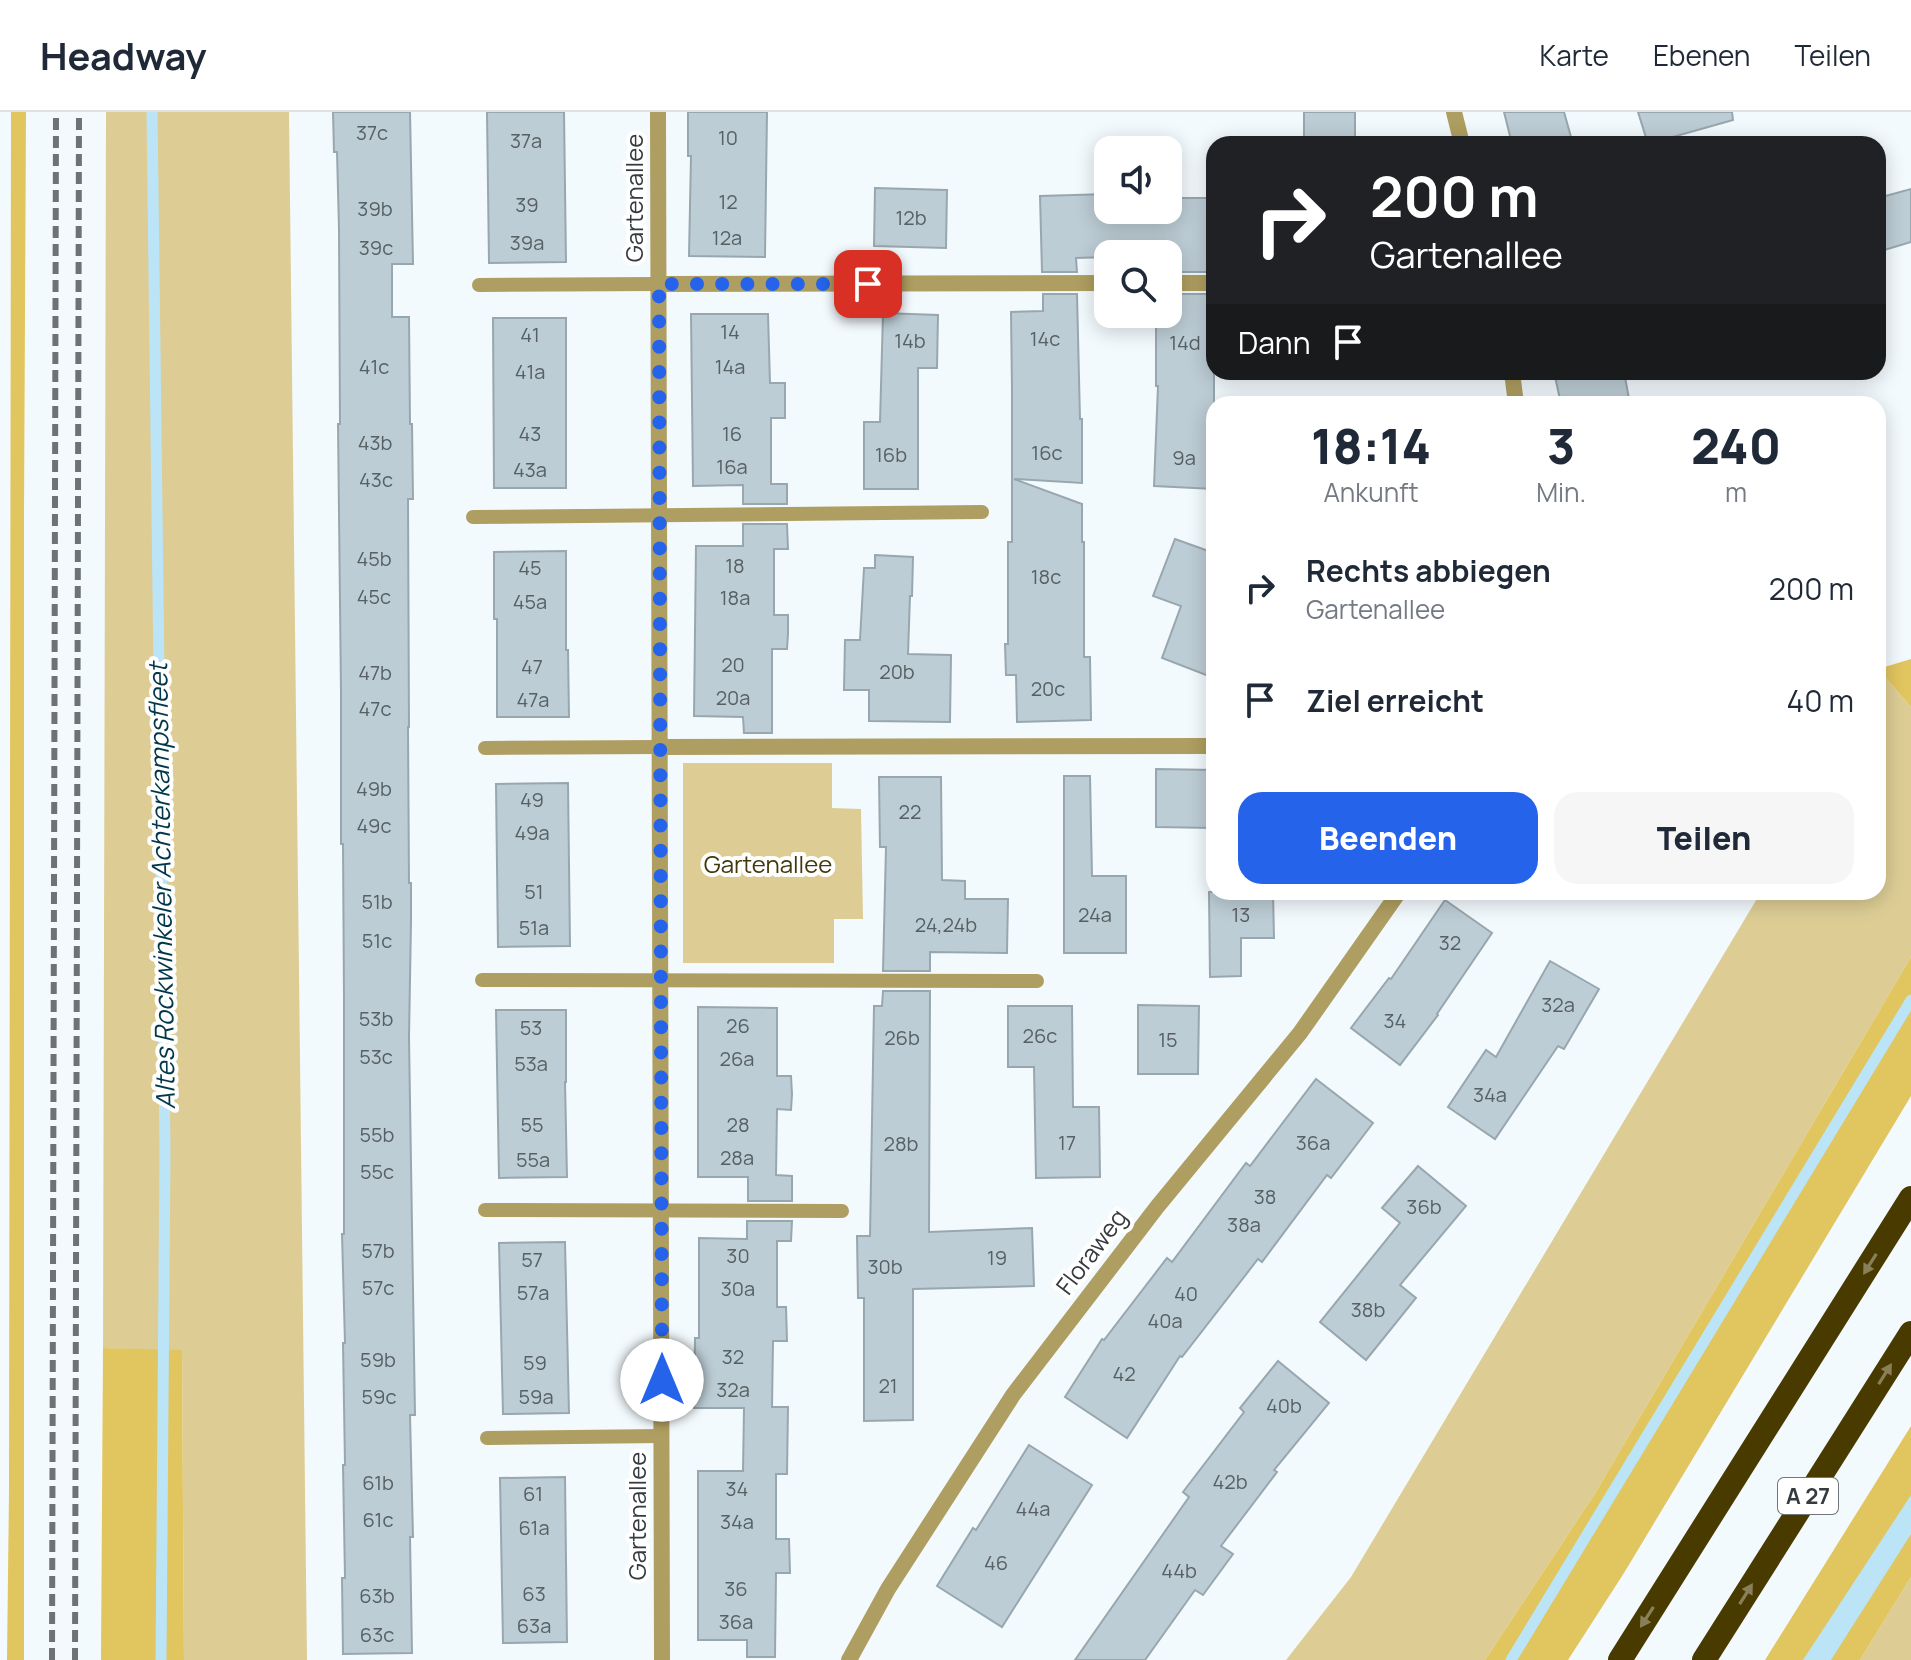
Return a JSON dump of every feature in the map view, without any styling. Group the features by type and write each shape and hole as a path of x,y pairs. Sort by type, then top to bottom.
{"highway":[{"name":"A 27","path":"1620,1660 1911,1198"},
{"name":"A 27","path":"1704,1660 1911,1333"}],"street":[{"name":"Gartenallee","path":"658,112 662,1660"},
{"path":"1454,112 1460,136"},
{"name":"Gartenallee","path":"659,284 1094,283"},
{"path":"1182,283 1206,283"},
{"path":"660,747 1206,746"},
{"name":"Floraweg","path":"849,1660 888,1589 1013,1395 1157,1207 1300,1033 1393,900"}],"lane":[{"path":"479,285 659,284"},
{"path":"473,517 982,512"},
{"path":"485,748 660,747"},
{"path":"482,980 1037,981"},
{"path":"485,1210 842,1211"},
{"path":"487,1438 662,1436"}],"green space":[{"path":"106,112 289,112 307,1660 184,1660 182,1351 103,1348"},
{"path":"1886,678 1911,707 1911,957 1594,1495 1485,1660 1286,1660 1351,1577 1756,900 1886,900"},
{"name":"Gartenallee","path":"683,763 832,763 832,808 861,809 863,919 834,919 834,963 683,963"},
{"path":"1911,1577 1911,1660 1860,1660"}],"shaded area":[{"path":"11,112 26,112 24,1660 7,1660"},
{"path":"1911,659 1911,707 1886,678 1886,667"},
{"path":"1911,957 1911,1096 1624,1573 1568,1660 1485,1660 1594,1495"},
{"path":"103,1348 182,1350 184,1660 101,1660"},
{"path":"1911,1426 1911,1577 1860,1660 1765,1660"}],"water":[{"path":"1911,1495 1911,1534 1831,1660 1803,1660"}],"building":[{"path":"333,112 410,112 413,264 392,264 392,317 409,317 412,424 413,499 408,499 408,727 415,1415 410,1415 412,1653 343,1654 343,844 339,229"},
{"path":"487,112 564,112 566,262 489,263"},
{"path":"688,112 767,112 765,257 689,256 691,156 688,156"},
{"path":"1304,112 1355,112 1355,136 1304,136"},
{"path":"1504,112 1564,112 1571,136 1510,136"},
{"path":"1638,112 1732,112 1733,120 1676,136 1646,136"},
{"path":"875,188 947,190 946,248 874,246"},
{"path":"1911,189 1911,242 1886,250 1886,196"},
{"path":"1094,194 1094,224 1182,224 1182,198 1206,198 1206,272 1182,272 1182,240 1094,240 1094,257 1076,258 1077,272 1042,272 1040,196"},
{"path":"1043,294 1077,294 1082,483 1014,479 1082,504 1084,657 1090,657 1091,720 1017,722 1016,675 1006,675 1005,644 1008,644 1008,542 1012,542 1011,312 1043,311"},
{"path":"1182,294 1206,294 1206,380 1214,380 1214,396 1206,396 1206,489 1154,486 1156,328 1182,328"},
{"path":"883,313 938,315 937,368 918,368 918,489 864,489 864,422 880,422"},
{"path":"691,314 768,314 770,383 785,383 785,418 771,418 771,484 787,484 787,504 743,504 743,485 693,486"},
{"path":"493,318 566,318 566,488 494,488"},
{"path":"1556,380 1626,380 1628,396 1559,396"},
{"path":"743,524 787,524 788,549 774,549 774,615 788,615 788,634 787,649 772,649 772,733 744,733 743,717 694,716 696,546 743,546"},
{"path":"1175,539 1206,550 1206,675 1162,658 1181,606 1153,596"},
{"path":"566,551 569,717 497,717 494,552"},
{"path":"875,555 913,557 908,654 951,655 950,722 869,721 869,690 844,690 845,640 860,640 864,568 875,568"},
{"path":"1156,769 1206,770 1206,828 1156,827"},
{"path":"1064,776 1090,776 1092,876 1126,876 1126,953 1064,953"},
{"path":"879,777 941,777 942,880 965,881 965,899 1008,899 1007,953 930,952 930,971 883,971 886,847 880,847"},
{"path":"568,783 570,946 498,947 496,784"},
{"path":"1209,900 1273,900 1274,938 1241,938 1241,976 1210,977"},
{"path":"1445,900 1492,933 1438,1015 1400,1065 1351,1028 1391,979"},
{"path":"1550,961 1599,989 1564,1049 1558,1046 1495,1139 1448,1107 1486,1050 1496,1057"},
{"path":"883,991 930,991 929,1232 1032,1228 1034,1286 913,1289 913,1420 864,1421 864,1298 858,1298 857,1236 870,1236 874,1006 882,1006"},
{"path":"1138,1005 1199,1006 1198,1074 1138,1074"},
{"path":"1008,1006 1072,1006 1073,1107 1099,1107 1100,1177 1036,1178 1034,1067 1008,1067"},
{"path":"698,1007 777,1008 777,1076 791,1076 792,1094 791,1110 777,1109 776,1175 792,1176 792,1201 748,1201 748,1177 698,1177"},
{"path":"496,1010 566,1010 567,1177 499,1178"},
{"path":"1316,1079 1373,1123 1331,1178 1327,1175 1262,1262 1258,1259 1180,1356 1127,1438 1065,1397 1102,1339 1167,1258 1172,1262 1246,1163 1250,1166"},
{"path":"1418,1166 1466,1206 1400,1285 1416,1298 1366,1360 1320,1322 1400,1223 1382,1208"},
{"path":"747,1221 792,1221 791,1241 777,1241 777,1307 786,1307 787,1341 773,1341 772,1407 788,1407 787,1474 776,1474 776,1539 789,1539 790,1573 776,1573 775,1657 747,1657 747,1640 698,1640 698,1471 743,1471 744,1408 694,1408 695,1338 699,1338 699,1238 747,1239"},
{"path":"565,1242 569,1413 503,1414 499,1243"},
{"path":"1278,1361 1329,1403 1274,1470 1277,1472 1221,1546 1233,1554 1203,1595 1195,1590 1145,1660 1075,1660 1189,1497 1183,1492 1244,1412 1240,1408"},
{"path":"1029,1445 1092,1485 1002,1627 937,1586"},
{"path":"565,1477 567,1642 503,1643 500,1478"}],"waterway":[{"name":"Altes Rockwinkeler Achterkampsfleet","path":"152,112 165,1151 161,1660"},
{"path":"1511,1660 1911,1000"}],"railway":[{"path":"52,1660 56,112"},
{"path":"75,1660 79,112"}],"route":[{"path":"662,1380 659,284 868,284"}]}
